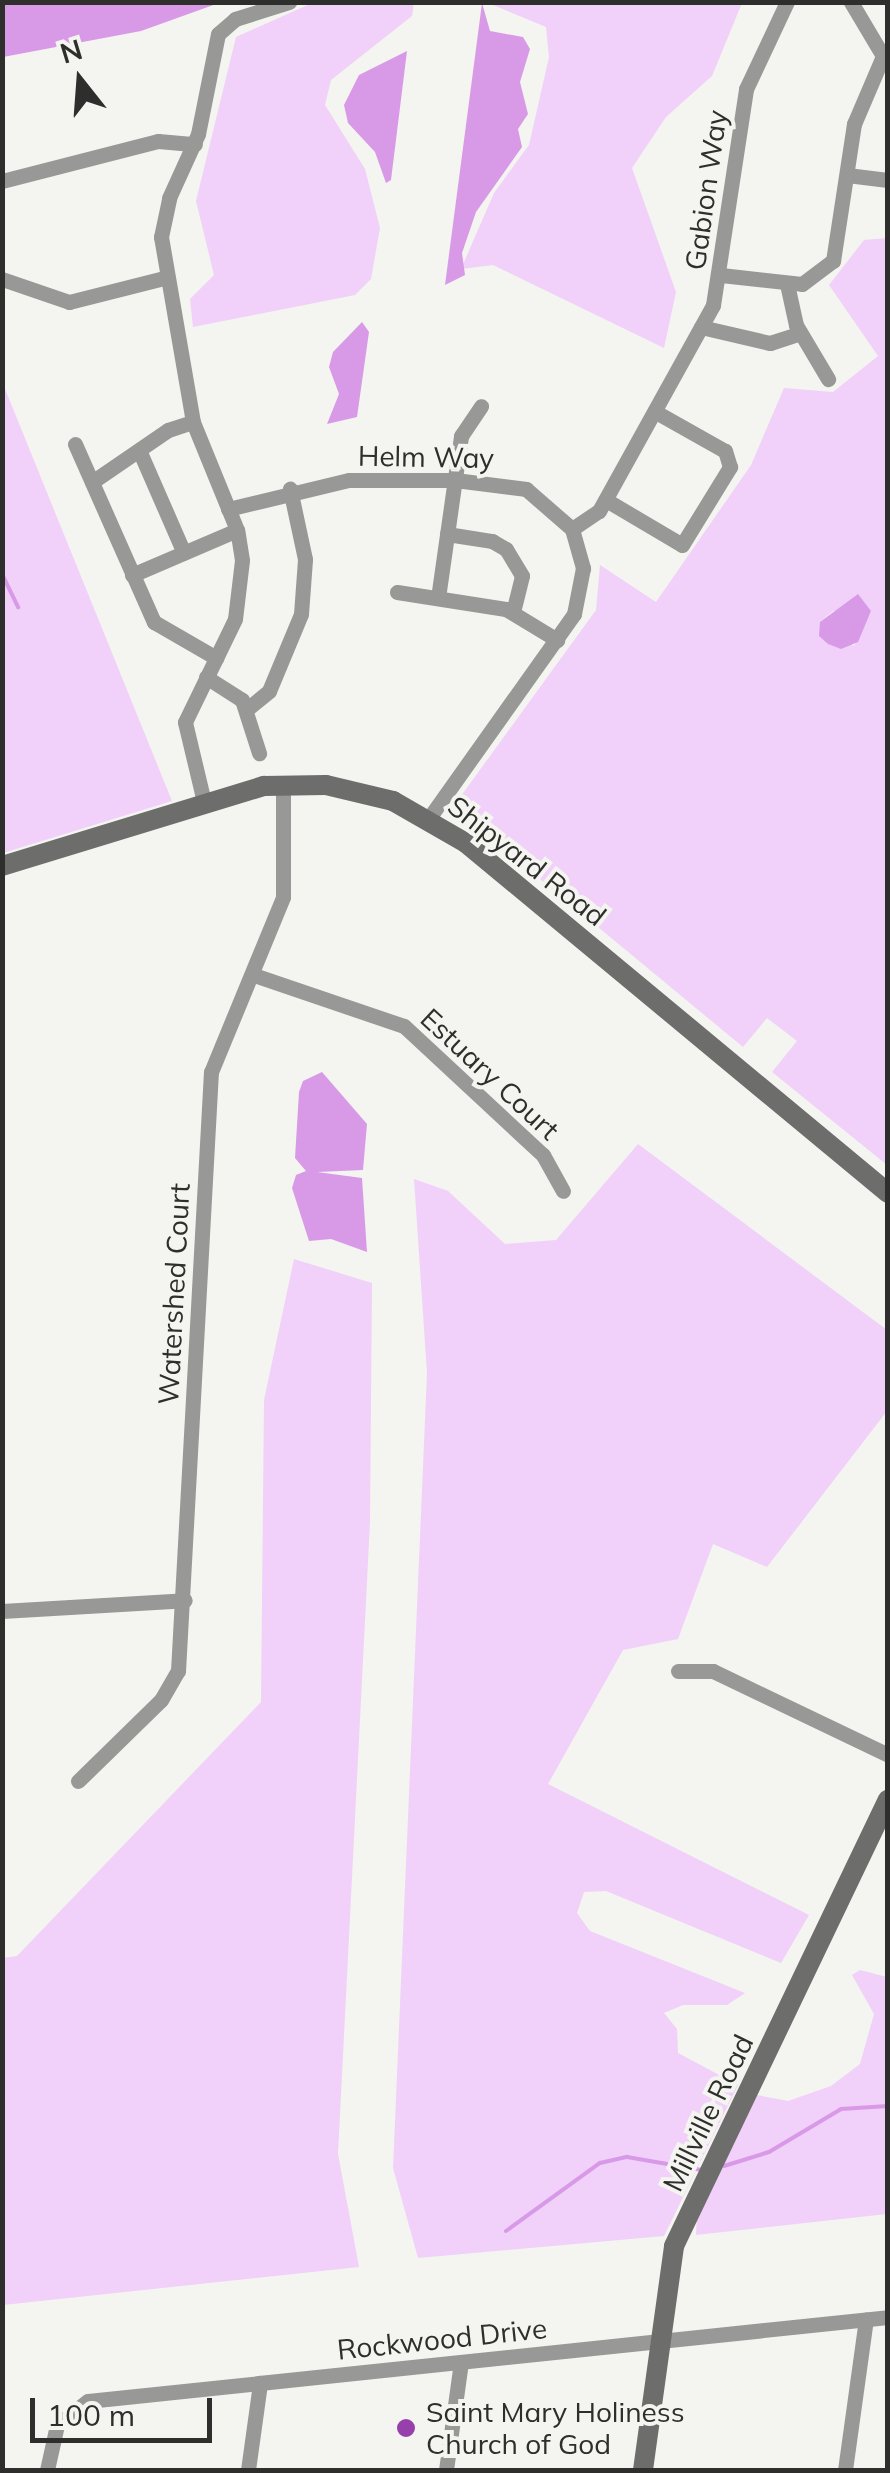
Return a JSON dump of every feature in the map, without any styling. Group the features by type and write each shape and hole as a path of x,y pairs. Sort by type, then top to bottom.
{"street":[{"path":"204,802 184,732 241,593 236,530 192,422 164,278 164,216 195,144 222,28 289,2"},
{"name":"Gabion Way","path":"572,529 606,500 701,327 721,275 746,89 788,2"},
{"path":"721,275 787,284 817,278 834,261 856,113 882,56 852,2"},
{"path":"2,182 165,140 195,144"},
{"path":"847,174 888,180"},
{"path":"2,279 70,302 164,278"},
{"path":"787,284 800,333 828,380"},
{"path":"701,327 770,342 800,333"},
{"path":"438,598 463,428 480,406"},
{"path":"606,500 682,545 730,467 725,451 654,411"},
{"path":"92,482 139,450 192,422"},
{"path":"75,444 157,626 216,658"},
{"path":"139,450 184,552"},
{"name":"Helm Way","path":"228,509 290,489 375,478 455,480 526,489 572,529"},
{"path":"247,709 269,691 301,614 304,559 290,489"},
{"path":"429,818 558,640 583,583 572,529"},
{"path":"132,575 236,530"},
{"path":"447,534 492,540 506,550 522,576 513,611"},
{"path":"397,592 513,611 558,640"},
{"path":"206,677 247,709 259,753"},
{"name":"Shipyard Road","path":"2,866 204,802 283,784 367,792 429,818 548,908 888,1193"},
{"name":"Watershed Court","path":"78,1782 162,1700 178,1671 185,1600 211,1072 254,975 283,896 283,784"},
{"name":"Estuary Court","path":"254,975 404,1026 542,1156 562,1190"},
{"path":"2,1611 185,1600"},
{"path":"678,1670 714,1671 888,1756"},
{"name":"Millville Road","path":"642,2470 680,2232 888,1800"},
{"name":"Rockwood Drive","path":"47,2470 53,2433 79,2404 888,2317"},
{"path":"845,2470 866,2319"},
{"path":"446,2470 461,2362"},
{"path":"248,2470 260,2383"}],"shaded area":[{"path":"3,2 219,3 141,31 3,57"},
{"path":"312,3 414,3 412,16 331,80 325,105 365,169 380,228 371,279 355,295 193,327 190,299 214,275 196,201 236,37"},
{"path":"482,3 490,31 523,37 530,49 520,82 528,114 518,129 522,147 476,212 462,253 465,275 445,285"},
{"path":"488,3 742,3 712,76 666,117 632,168 676,292 664,348 493,265 461,269 494,193 529,145 549,57 546,27"},
{"path":"407,51 391,180 386,183 375,152 348,123 344,105 359,75"},
{"path":"887,238 887,1165 772,1072 797,1041 767,1018 743,1047 453,807 596,610 600,565 656,602 751,465 784,388 833,392 878,356 829,285 864,240","holes":["833,611 871,611 854,646 820,622"]},
{"path":"362,322 369,332 357,417 327,424 339,394 329,367 333,352"},
{"path":"3,384 172,801 2,853"},
{"path":"858,594 871,611 858,642 841,649 828,644 819,636 820,622"},
{"path":"322,1072 367,1124 363,1170 317,1172 362,1178 367,1252 331,1239 309,1241 292,1188 296,1175 306,1171 295,1158 299,1092 303,1081"},
{"path":"638,1144 887,1330 887,1411 767,1567 713,1544 678,1639 623,1650 548,1784 809,1915 781,1963 606,1891 584,1892 577,1913 590,1931 745,1993 727,2005 683,2005 664,2013 677,2029 678,2053 738,2085 664,2236 418,2258 393,2168 427,1373 414,1179 448,1191 505,1244 556,1240"},
{"path":"294,1259 372,1283 370,1522 338,2154 359,2267 3,2305 3,1958 17,1956 261,1702 264,1400"},
{"path":"860,1970 887,1977 887,2214 696,2235 697,2214 757,2095 788,2101 831,2086 860,2064 874,2014 852,1975"}],"waterway":[{"path":"2,574 18,607"},
{"path":"724,2166 769,2152 841,2109 888,2106"},
{"path":"506,2231 600,2163 627,2157 702,2170"}],"place":[{"name":"Saint Mary Holiness Church of God","path":"406,2428"}]}
